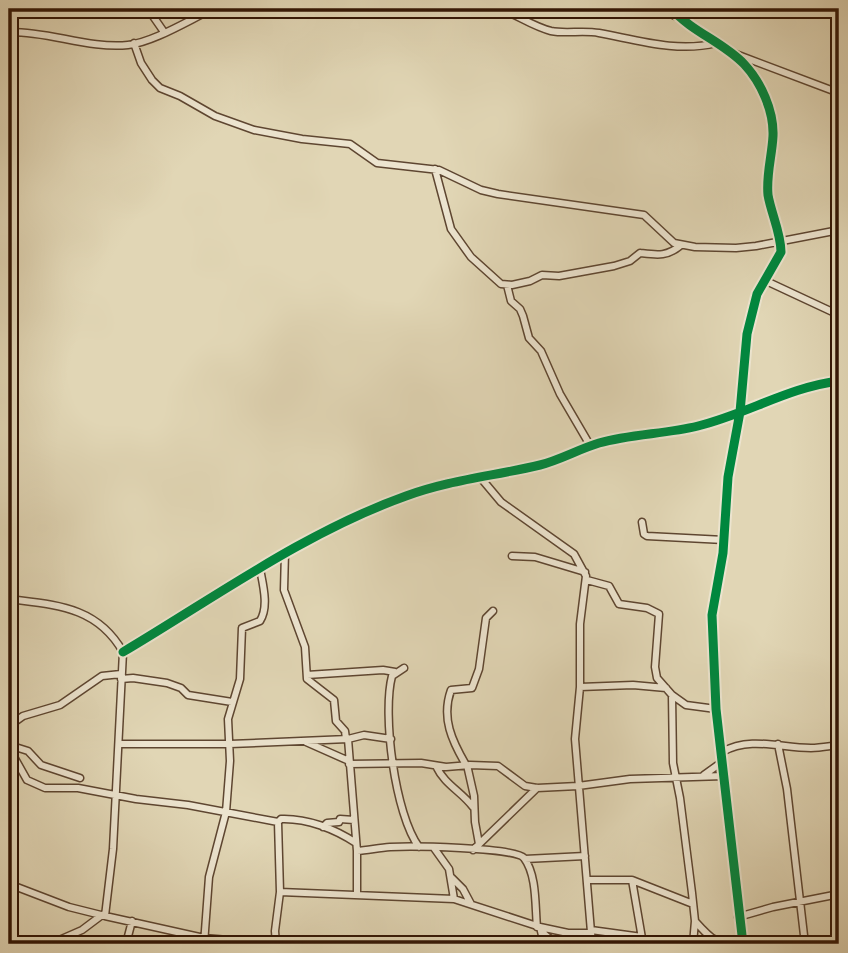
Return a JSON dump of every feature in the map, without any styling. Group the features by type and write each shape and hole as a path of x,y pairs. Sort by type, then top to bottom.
{"street":[{"path":"148,9 164,32"},
{"path":"9,32 26,32 85,42 134,43 213,9"},
{"path":"501,9 548,30 560,32 597,33 684,47 716,43"},
{"path":"661,9 732,52 839,93"},
{"path":"672,9 683,20"},
{"path":"683,20 688,9"},
{"path":"134,43 141,62 160,88 215,116 254,130 350,144 377,163 435,169 462,179 481,190 498,194 644,215 654,222 668,240 681,245 736,248 839,230"},
{"path":"695,921 714,940 723,944 742,943 716,709 712,615 724,540 728,477 740,412 747,334 757,294 779,256 781,247 768,194 773,134 771,117 755,76 732,52"},
{"path":"435,169 451,229 471,257 499,283 507,285 530,281 542,275 559,276 614,266 630,261 640,253 662,255 673,252 681,245"},
{"path":"764,280 839,315"},
{"path":"507,285 511,300 523,316 529,338 539,348 560,394 590,447"},
{"path":"839,348 835,363 839,374"},
{"path":"123,652 285,552 404,496 438,485 557,460 590,447 622,439 701,425 792,391 839,381"},
{"path":"480,477 501,502 574,554 587,580 580,624 580,687 575,739 592,944"},
{"path":"642,522 644,534 647,536 724,540"},
{"path":"285,552 284,590 305,647 309,682 334,701 336,721 345,731 347,739 357,847 357,895"},
{"path":"512,556 535,557 585,572"},
{"path":"204,941 209,877 226,812 230,744 228,719 240,679 243,628 257,623 263,617 264,587 260,569"},
{"path":"587,580 609,586 619,604 646,608 659,614 655,667 657,678 672,695 690,707 716,709"},
{"path":"9,600 59,605 81,612 106,630 123,652 113,849 103,915 82,930 50,944"},
{"path":"479,844 474,796 466,765 449,732 447,720 452,690 472,688 479,669 486,618 493,611"},
{"path":"307,675 383,670 395,672 404,668"},
{"path":"395,672 390,682 387,709 393,765 405,818 419,847"},
{"path":"9,726 23,716 60,705 102,676 167,683 181,688 188,695 232,702"},
{"path":"580,687 633,685 666,688"},
{"path":"672,695 675,777 695,921 693,944"},
{"path":"120,744 230,744 347,739 364,735 391,739"},
{"path":"305,741 349,763 498,766 526,786 537,788 630,779 724,776"},
{"path":"722,752 744,743 813,748 839,744"},
{"path":"778,744 784,768 805,944"},
{"path":"9,746 27,780 45,788 78,788 278,822 287,819 344,835 357,847 419,847 518,854 525,859 532,879 544,944"},
{"path":"9,746 28,751 41,765 80,778"},
{"path":"702,776 722,762"},
{"path":"436,766 443,780 466,797 474,808"},
{"path":"473,850 537,788"},
{"path":"839,798 839,872"},
{"path":"323,827 327,823 339,822 340,819 354,820"},
{"path":"9,884 69,907 204,941 276,944 280,892 278,822"},
{"path":"434,848 444,860 452,878 454,899"},
{"path":"525,859 585,856"},
{"path":"452,878 463,889 471,904"},
{"path":"587,880 632,880 693,904"},
{"path":"280,892 454,899 540,929 568,933 591,931 642,941 632,880"},
{"path":"738,917 839,894"},
{"path":"127,944 132,922"},
{"path":"540,929 556,944"}],"cycle path":[{"path":"672,9 744,64 765,97 773,126 768,195 781,252 757,294 747,334 740,412 728,477 723,553 712,615 716,709 743,944"},
{"path":"123,652 296,547 406,496 455,482 540,465 611,440 698,426 803,389 839,381"}]}
